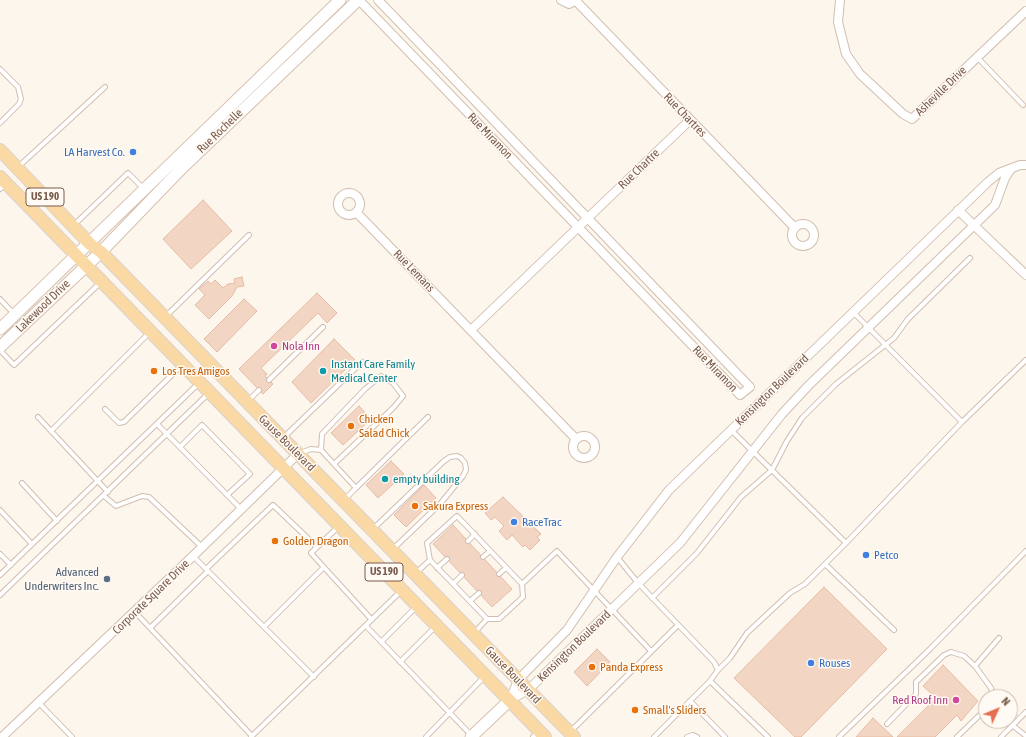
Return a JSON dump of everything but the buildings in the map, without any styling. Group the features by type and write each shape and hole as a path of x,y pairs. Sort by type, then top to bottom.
{"main road":[{"name":"Gause Boulevard","path":"0,150 72,226 90,244 101,252 571,735"},
{"name":"Gause Boulevard","path":"2,183 86,265 199,383 486,675 510,700 538,735"}],"street":[{"name":"Rue Rochelle","path":"86,265 101,252 182,168 215,129 340,0"},
{"name":"Rue Rochelle","path":"76,256 145,191 359,0"},
{"name":"Rue Miramon","path":"359,0 740,395 750,387 378,0"},
{"name":"Rue Chartres","path":"561,0 569,4 577,0 690,120 795,228"},
{"name":"Asheville Drive","path":"840,0 838,22 846,54 860,74 903,114 912,119 1026,11"},
{"name":"Rue Chartre","path":"588,218 690,120"},
{"name":"Kensington Boulevard","path":"510,700 518,680 567,630 617,557 669,490 988,182 999,173 1020,165 1026,165"},
{"name":"Kensington Boulevard","path":"510,700 528,690 680,543 754,452 782,414 809,385 995,206 1005,178 1011,168"},
{"path":"958,210 1026,275"},
{"name":"Rue Lemans","path":"356,212 576,439"},
{"path":"471,330 588,218"},
{"name":"Lakewood Drive","path":"0,329 76,256"},
{"name":"Lakewood Drive","path":"0,347 86,265"},
{"path":"15,315 23,324"},
{"name":"Corporate Square Drive","path":"2,737 202,548 298,454"},
{"path":"471,737 510,700"}],"lane":[{"path":"977,57 1023,105"},
{"path":"0,69 18,87 21,99 19,104 0,123"},
{"path":"17,168 105,87"},
{"path":"72,226 128,173 145,191"},
{"path":"164,317 249,235"},
{"path":"652,598 698,553 741,497 772,470 787,441 802,418 836,384 855,368 876,355 894,338 908,319 970,258"},
{"path":"0,350 14,365 101,282"},
{"path":"0,299 15,315"},
{"path":"854,313 885,346 962,422"},
{"path":"269,380 324,327"},
{"path":"51,431 150,332"},
{"path":"654,737 710,681 730,658 747,633 790,593 805,584 962,422 1026,360"},
{"path":"282,439 362,362"},
{"path":"105,410 119,423 124,422 182,365"},
{"path":"321,450 322,434 365,388 382,376 393,383 403,396 393,408 334,464"},
{"path":"0,575 199,383"},
{"path":"246,402 259,390"},
{"path":"0,595 209,393"},
{"path":"38,417 108,492"},
{"path":"343,501 428,417"},
{"path":"156,424 241,509"},
{"path":"180,447 202,425 250,474 227,495"},
{"path":"731,430 846,543"},
{"path":"298,454 311,449 321,450 356,488"},
{"path":"372,530 444,461 450,457 457,456 461,458 465,463 466,470 463,476 440,504 392,551"},
{"path":"22,483 57,520"},
{"path":"104,496 116,506 142,496 149,497 202,548"},
{"path":"150,628 273,505 317,547"},
{"path":"0,510 32,544"},
{"path":"473,634 487,619 499,618 523,597 522,584 457,516 428,543 430,560 487,619"},
{"path":"339,525 310,553 372,620"},
{"path":"468,541 475,534"},
{"path":"483,557 490,551"},
{"path":"522,584 558,551 595,589 651,651"},
{"path":"839,737 1026,551"},
{"path":"0,554 11,565"},
{"path":"193,556 314,677"},
{"path":"617,557 638,584 714,662 718,670"},
{"path":"437,568 447,559"},
{"path":"415,575 430,560"},
{"path":"825,564 894,630"},
{"path":"264,627 324,568"},
{"path":"499,574 506,568"},
{"path":"453,584 462,575"},
{"path":"135,612 251,737 402,590"},
{"path":"470,601 479,592"},
{"path":"381,642 418,606"},
{"path":"400,662 437,625"},
{"path":"571,735 651,651 678,625"},
{"path":"366,626 450,713 471,737"},
{"path":"975,666 1000,638"},
{"path":"887,724 916,694 916,682 944,655 951,652 964,656 975,666 991,689"},
{"path":"426,737 486,675"},
{"path":"710,681 768,737"},
{"path":"690,701 725,737"},
{"path":"39,703 72,737"},
{"path":"1018,719 1026,712"},
{"path":"957,737 978,717"},
{"path":"1001,737 1008,729"},
{"path":"1017,729 1026,736"},
{"path":"687,737 693,735 697,737"}],"place":[{"name":"LA Harvest Co.","path":"133,152"},
{"name":"Nola Inn","path":"274,346"},
{"name":"Los Tres Amigos","path":"154,371"},
{"name":"Instant Care Family Medical Center","path":"323,371"},
{"name":"Chicken Salad Chick","path":"351,426"},
{"name":"empty building","path":"385,479"},
{"name":"Sakura Express","path":"415,506"},
{"name":"RaceTrac","path":"514,522"},
{"name":"Golden Dragon","path":"275,541"},
{"name":"Petco","path":"866,555"},
{"name":"Advanced Underwriters Inc.","path":"107,579"},
{"name":"Rouses","path":"811,663"},
{"name":"Panda Express","path":"592,667"},
{"name":"Red Roof Inn","path":"956,700"},
{"name":"Small's Sliders","path":"635,710"}]}
